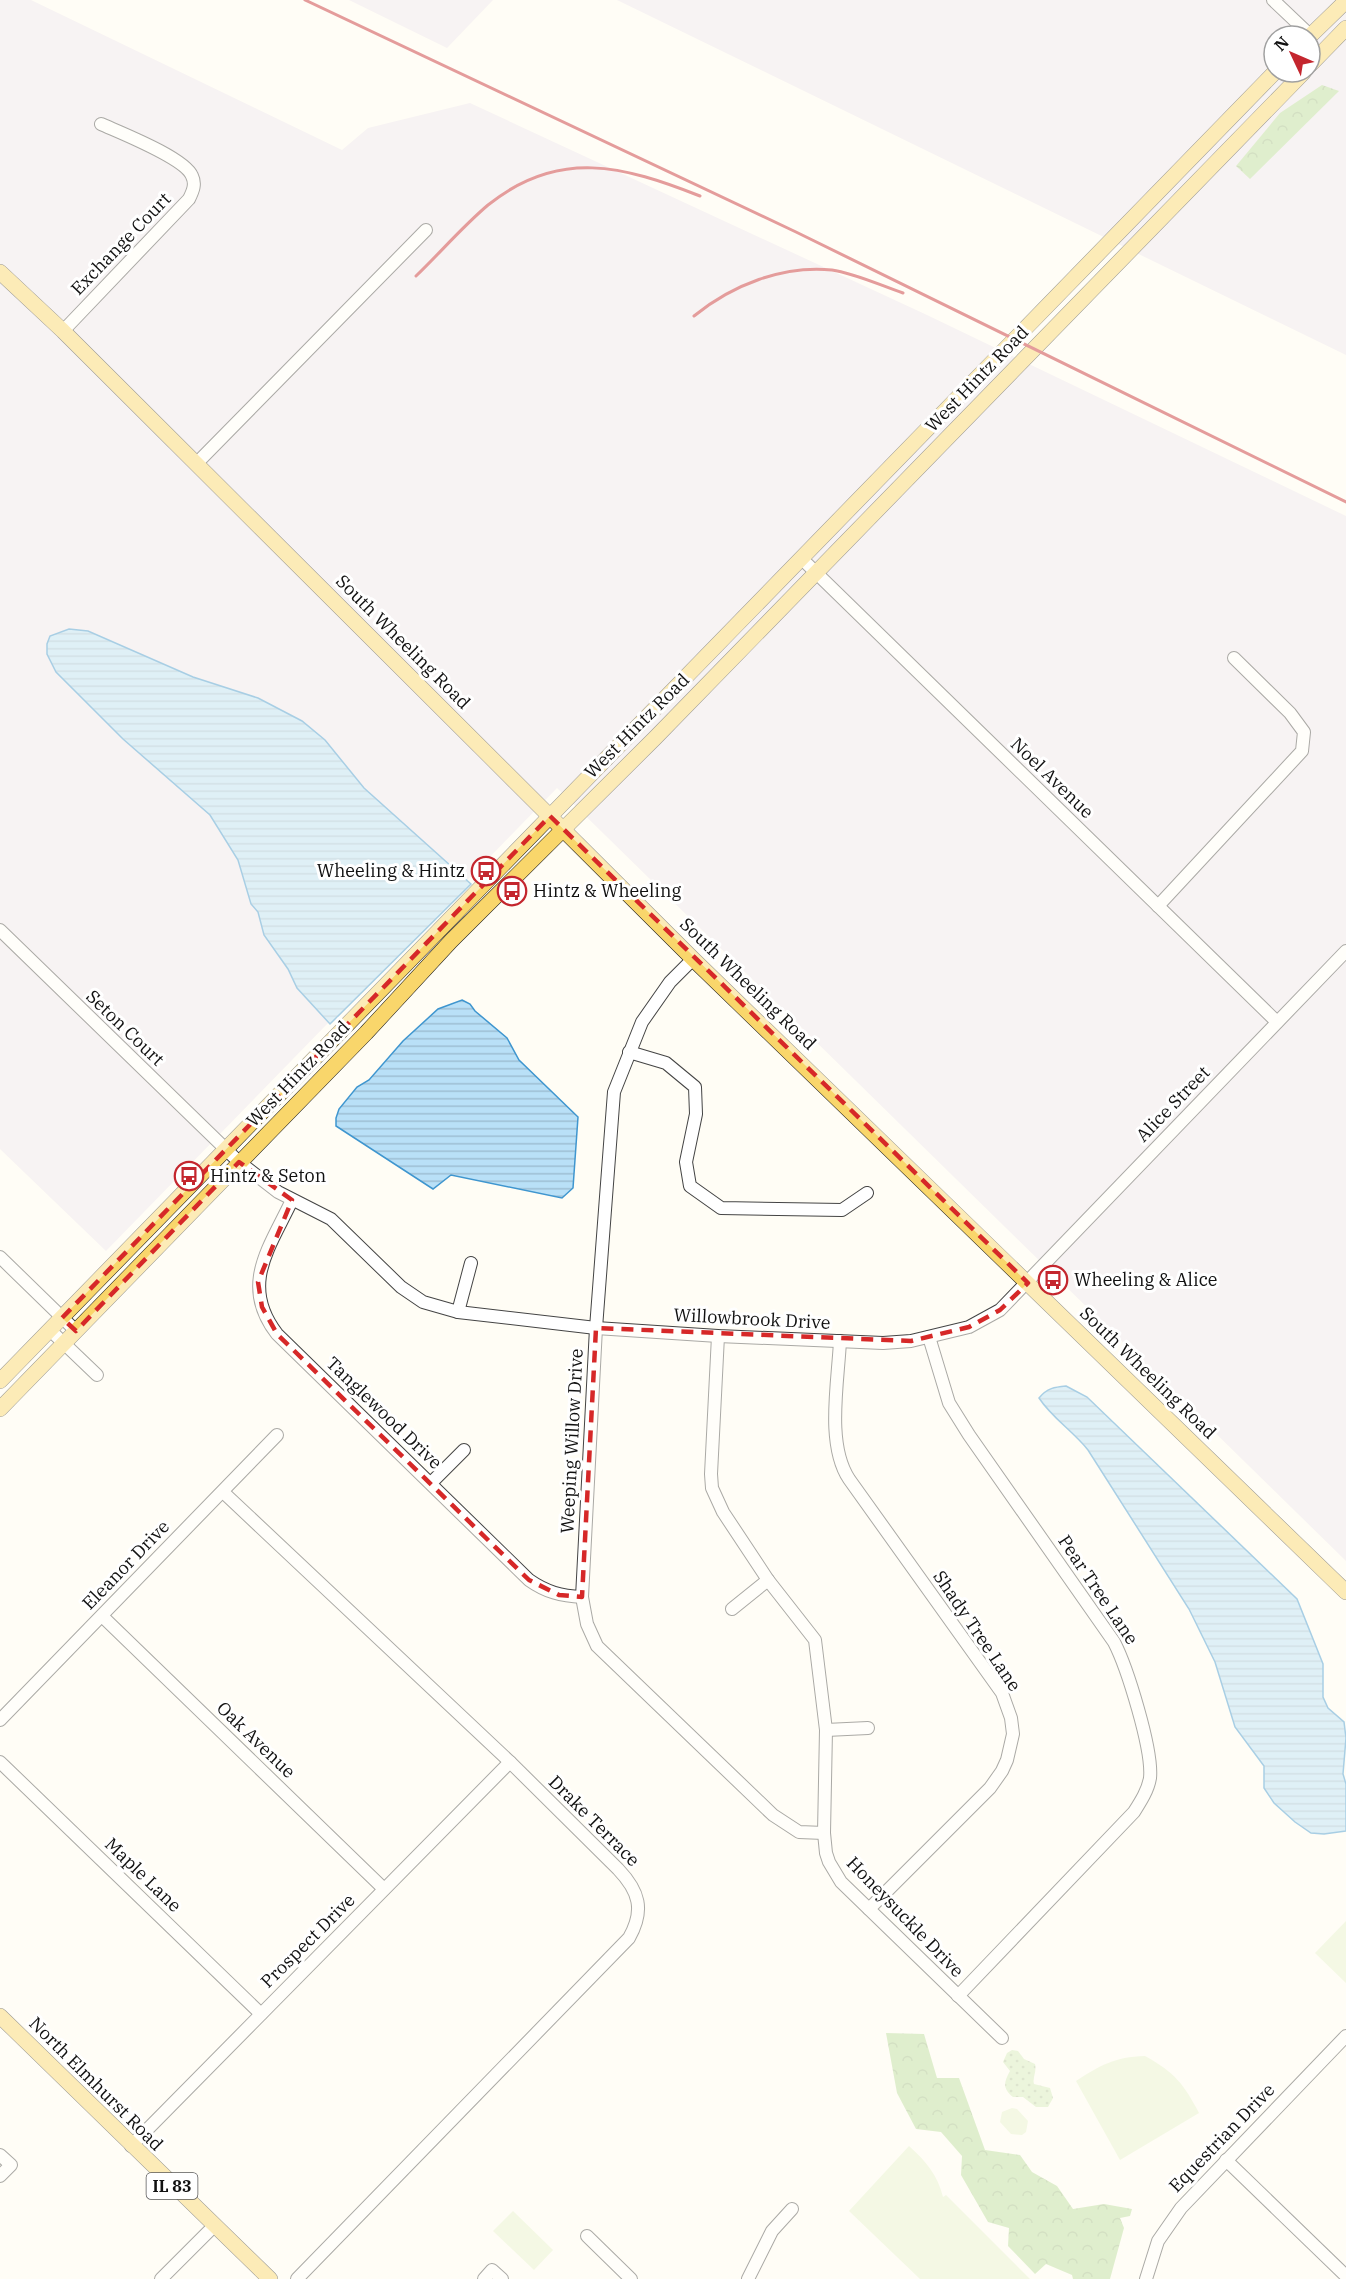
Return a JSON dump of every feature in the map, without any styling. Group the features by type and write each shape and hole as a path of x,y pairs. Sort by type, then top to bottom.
{"main road":[{"path":"1322,24 1346,1"},
{"path":"1322,53 1346,28"},
{"name":"West Hintz Road","path":"0,1381 1263,84"},
{"name":"West Hintz Road","path":"0,1410 366,1033 451,941 655,738 1292,84"},
{"name":"South Wheeling Road","path":"0,272 63,331 693,959 1346,1592"},
{"name":"North Elmhurst Road","path":"0,2016 270,2279"}],"street":[{"path":"1273,0 1298,24"},
{"name":"Exchange Court","path":"63,331 189,199 194,189 193,177 181,162 101,124"},
{"path":"196,464 426,230"},
{"name":"Noel Avenue","path":"802,559 1277,1022"},
{"path":"1158,906 1302,751 1304,732 1290,713 1234,658"},
{"name":"Seton Court","path":"0,930 226,1150"},
{"name":"Alice Street","path":"1028,1283 1346,951"},
{"name":"Weeping Willow Drive","path":"693,959 670,982 642,1022 614,1092 596,1328 582,1597 587,1624 597,1646 773,1815 799,1832 824,1833"},
{"path":"629,1052 666,1063 695,1087 696,1114 686,1162 690,1186 721,1208 842,1210 867,1193"},
{"name":"Willowbrook Drive","path":"226,1150 271,1187 332,1219 401,1287 423,1302 458,1312 596,1328 718,1336 898,1342 929,1338 969,1327 1000,1310 1028,1283"},
{"name":"Tanglewood Drive","path":"292,1200 260,1271 260,1295 268,1322 277,1334 516,1568 539,1587 559,1595 582,1597"},
{"path":"0,1258 76,1331"},
{"path":"458,1312 471,1263"},
{"path":"50,1330 98,1375"},
{"name":"Honeysuckle Drive","path":"718,1336 712,1488 723,1512 768,1580 815,1640 826,1730 824,1833 829,1862 835,1874 1002,2038"},
{"name":"Pear Tree Lane","path":"929,1338 949,1403 1114,1642 1123,1659 1150,1766 1150,1778 1146,1790 1134,1812 958,1996"},
{"name":"Shady Tree Lane","path":"840,1341 835,1440 839,1460 849,1479 1002,1693 1011,1718 1013,1734 1007,1760 990,1788 869,1908"},
{"name":"Eleanor Drive","path":"0,1720 277,1435"},
{"path":"430,1483 464,1450"},
{"name":"Drake Terrace","path":"223,1492 510,1762 630,1883 638,1901 639,1911 634,1930 629,1938 297,2279"},
{"path":"732,1609 768,1580"},
{"name":"Oak Avenue","path":"102,1616 384,1889"},
{"path":"826,1730 868,1728"},
{"name":"Maple Lane","path":"0,1762 261,2014"},
{"name":"Prospect Drive","path":"131,2146 510,1762"},
{"name":"Equestrian Drive","path":"1146,2279 1152,2254 1170,2221 1346,2036"},
{"path":"0,2155 11,2165 0,2176"},
{"path":"1226,2160 1346,2276"},
{"path":"748,2279 766,2240 792,2209"},
{"path":"161,2279 214,2226"},
{"path":"587,2236 631,2279"},
{"path":"484,2279 492,2270 502,2279"}],"highlighted area":[{"path":"550,816 1028,1283 1000,1310 969,1327 911,1341 596,1328 582,1597 559,1595 529,1580 277,1334 262,1307 258,1282 292,1200 239,1162 76,1331 62,1318"}],"shaded area":[{"path":"0,0 31,0 342,150 368,128 470,103 927,315 1346,516 1346,1561 557,788 106,1251 0,1149"},
{"path":"349,0 493,0 447,48"},
{"path":"617,0 1346,0 1346,355"}],"green space":[{"path":"1322,85 1339,91 1250,179 1236,166 1280,113"},
{"path":"1346,1921 1346,1983 1315,1953"},
{"path":"886,2033 924,2034 937,2078 959,2078 985,2150 1020,2155 1032,2172 1057,2186 1073,2209 1104,2204 1132,2209 1130,2216 1120,2218 1124,2228 1110,2279 1073,2279 1072,2275 1046,2264 1035,2274 1008,2246 1009,2228 988,2222 961,2175 962,2156 941,2132 916,2129 897,2093"},
{"path":"1012,2050 1018,2051 1024,2059 1035,2064 1034,2084 1050,2088 1053,2098 1048,2107 1036,2107 1023,2097 1013,2097 1007,2091 1005,2082 1010,2071 1003,2062 1007,2053"},
{"path":"1145,2056 1177,2080 1199,2113 1120,2160 1076,2081 1108,2063"},
{"path":"1012,2108 1017,2109 1028,2121 1026,2132 1022,2135 1011,2134 1000,2122 1002,2112"},
{"path":"909,2146 930,2169 943,2197 946,2195 1030,2279 920,2279 849,2211"},
{"path":"513,2211 553,2250 534,2270 493,2231"}],"water":[{"path":"69,629 88,631 193,677 258,698 302,721 325,740 364,788 471,884 330,1024 297,988 288,969 264,935 258,912 251,904 238,860 210,815 123,739 56,672 47,654 47,644 50,636"},
{"path":"462,1000 470,1004 507,1038 519,1060 578,1117 573,1188 562,1198 451,1175 433,1189 336,1126 339,1109 357,1087 369,1080 403,1041 438,1009"},
{"path":"1066,1386 1087,1397 1297,1599 1323,1664 1323,1697 1328,1708 1344,1722 1346,1738 1343,1774 1346,1784 1346,1831 1311,1833 1274,1803 1264,1788 1264,1766 1235,1727 1215,1662 1189,1609 1088,1450 1039,1398 1051,1389"}],"railway":[{"path":"305,0 796,232 1346,502"},
{"path":"416,276 488,205 514,187 540,175 566,169 592,168 618,171 672,185 700,196"},
{"path":"694,316 741,287 777,274 795,271 832,270 903,293"}],"place":[{"name":"Wheeling & Hintz","path":"486,871"},
{"name":"Hintz & Wheeling","path":"512,891"},
{"name":"Hintz & Seton","path":"189,1176"},
{"name":"Wheeling & Alice","path":"1053,1280"}]}
